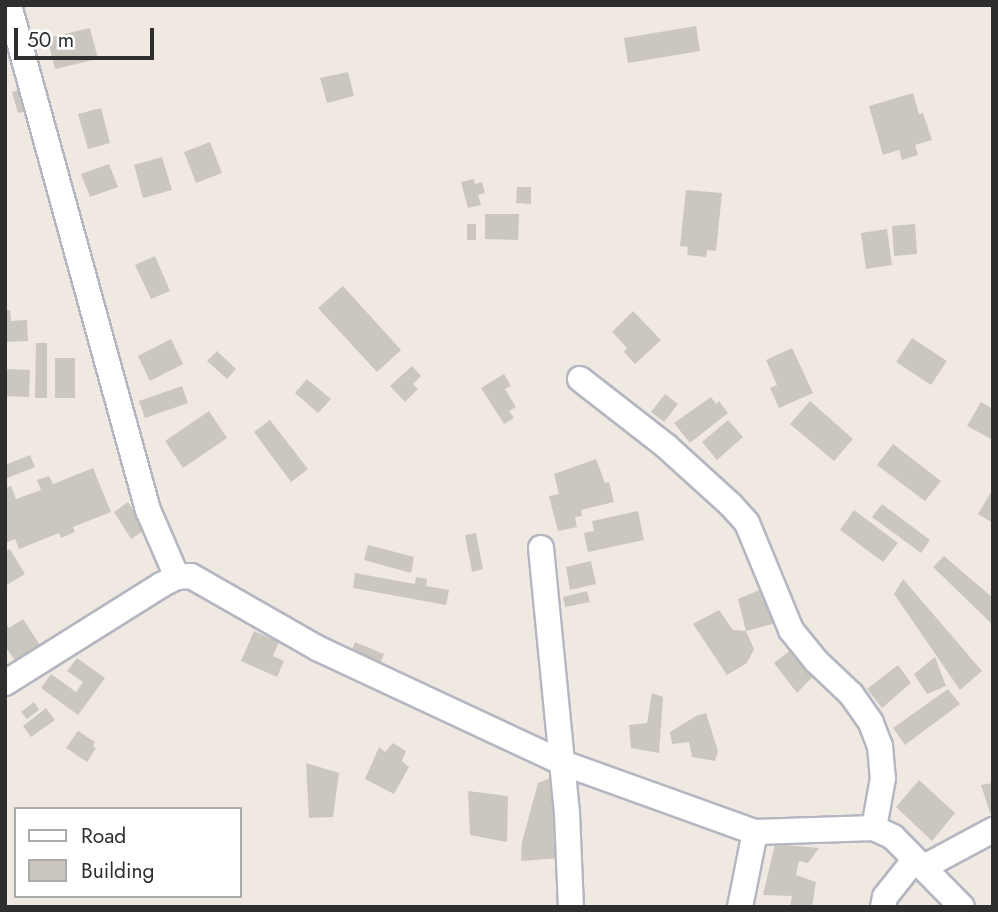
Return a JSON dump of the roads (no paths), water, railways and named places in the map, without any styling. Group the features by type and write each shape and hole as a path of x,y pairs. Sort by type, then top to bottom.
{"street":[{"path":"9,5 148,510 177,577"},
{"path":"580,379 666,446 730,503 747,523 791,630 816,661 851,694 871,723 880,746 883,778 874,828"},
{"path":"541,548 557,732 563,763 571,907"},
{"path":"5,683 177,577 191,576 319,649 563,763 755,832 874,828 893,837 962,907"},
{"path":"884,907 885,897 920,863 993,830"},
{"path":"740,907 755,832"}]}
